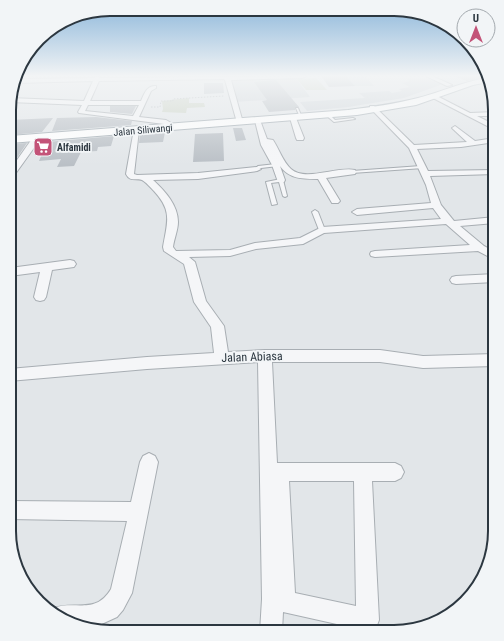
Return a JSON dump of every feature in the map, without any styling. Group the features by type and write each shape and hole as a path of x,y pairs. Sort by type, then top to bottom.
{"main road":[{"name":"Jalan Siliwangi","path":"16,137 374,108 383,106"},
{"name":"Jalan Siliwangi","path":"16,140 258,121 297,114 328,115 392,106"}],"street":[{"path":"84,106 81,112 106,116 136,117 170,124"},
{"path":"136,117 142,106"},
{"path":"235,106 239,118"},
{"path":"453,106 488,124"},
{"path":"374,108 412,147 430,185 436,205 450,222 480,248 488,253"},
{"path":"297,114 300,138"},
{"path":"470,114 488,114"},
{"path":"258,121 265,146 276,165 281,180"},
{"path":"455,128 473,143"},
{"path":"136,130 130,174 136,178 198,176 257,169"},
{"path":"16,166 37,138"},
{"path":"264,141 270,142 292,174 299,177 352,172"},
{"path":"412,147 488,141"},
{"path":"423,170 488,172"},
{"path":"320,175 335,202"},
{"path":"145,178 163,194 171,210 173,224 168,247 169,251 188,262 200,302 217,326 222,358"},
{"path":"357,212 436,205"},
{"path":"174,254 230,253 255,246 303,241 322,230 488,220"},
{"path":"375,254 480,248"},
{"path":"16,271 70,264"},
{"path":"40,297 48,267"},
{"path":"456,280 488,278"},
{"path":"265,356 275,477 278,600 273,625"},
{"name":"Jalan Abiasa","path":"16,374 75,368 265,356 380,356 423,362 488,360"},
{"path":"71,616 101,615 110,610 121,593 149,462"},
{"path":"275,477 395,472"},
{"path":"363,482 368,625"},
{"path":"16,510 138,512"},
{"path":"278,600 365,625"}],"lane":[{"path":"328,115 334,121 353,119"},
{"path":"257,169 260,167 276,165"},
{"path":"352,172 423,170"},
{"path":"274,204 268,182 281,180 285,196"},
{"path":"315,212 322,230"}],"path":[{"path":"150,106 160,106"}],"shaded area":[{"path":"163,106 205,107 187,108 186,113 162,112"},
{"path":"303,106 355,106 348,107 307,111"}],"building":[{"path":"110,106 136,106 132,114 110,112"},
{"path":"265,106 299,107 295,107 295,110 269,112"},
{"path":"96,117 132,121 131,125 52,131 57,118"},
{"path":"53,118 42,132 16,134 16,120"},
{"path":"233,128 242,128 246,140 236,141"},
{"path":"165,132 163,142 139,143 140,134"},
{"path":"223,133 224,161 193,162 195,134"},
{"path":"114,136 111,146 98,147 97,151 81,152 74,166 57,167 61,159 39,161 47,142"},
{"path":"27,143 16,159 16,144"}],"place":[{"name":"Alfamidi","path":"43,147"}]}
